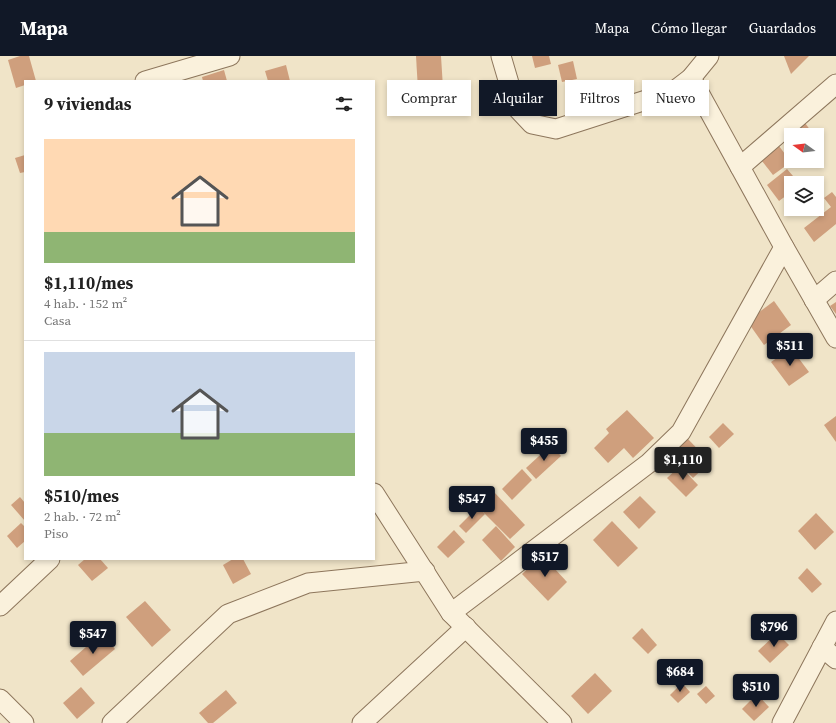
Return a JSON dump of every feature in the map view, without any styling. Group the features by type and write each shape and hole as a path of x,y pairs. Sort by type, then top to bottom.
{"street":[{"path":"148,80 230,56"},
{"path":"501,56 516,107 532,124 556,129 674,91 691,78 709,56"},
{"path":"691,78 836,338"},
{"path":"740,167 836,84"},
{"path":"451,613 649,463 681,432 784,247"},
{"path":"814,300 836,282"},
{"path":"375,495 451,613 562,723"},
{"path":"0,606 49,560"},
{"path":"112,723 228,614 308,583 425,571"},
{"path":"782,723 829,653 836,621"},
{"path":"362,723 466,627"},
{"path":"0,699 24,723"}],"building":[{"path":"20,56 29,56 36,80 24,80 24,85 16,88 8,60"},
{"path":"416,56 441,56 442,80 417,80"},
{"path":"532,56 549,56 551,64 535,68"},
{"path":"784,56 809,56 791,74"},
{"path":"573,61 577,79 565,80 562,82 558,65"},
{"path":"286,65 290,80 268,80 265,71"},
{"path":"224,70 227,80 203,80 202,77"},
{"path":"802,119 809,128 790,128"},
{"path":"776,142 784,153 784,167 773,175 758,156"},
{"path":"24,155 24,172 20,173 15,158"},
{"path":"787,169 793,176 784,176 784,197 779,201 767,185"},
{"path":"832,192 836,197 836,224 814,242 804,228 819,216 824,216 824,212 831,207 824,198"},
{"path":"774,301 791,325 764,345 747,321"},
{"path":"836,302 836,314 830,306"},
{"path":"791,348 809,372 789,386 771,362"},
{"path":"627,410 654,438 633,458 624,448 608,463 594,448 609,433 606,429"},
{"path":"836,416 836,442 824,425"},
{"path":"723,423 734,434 719,448 709,437"},
{"path":"687,438 710,462 693,478 670,454"},
{"path":"551,445 561,456 536,479 526,468"},
{"path":"680,466 698,485 686,497 667,478"},
{"path":"522,469 532,480 512,500 502,489"},
{"path":"494,492 525,525 510,539 478,507"},
{"path":"640,496 656,512 639,529 623,512"},
{"path":"20,497 24,502 24,520 11,505"},
{"path":"478,507 485,514 466,533 459,526"},
{"path":"816,513 834,532 815,550 798,531"},
{"path":"612,521 638,548 618,567 593,540"},
{"path":"21,523 24,526 24,542 17,548 7,536"},
{"path":"496,526 515,547 501,561 482,540"},
{"path":"454,530 465,542 448,558 437,547"},
{"path":"542,555 567,582 548,601 522,574"},
{"path":"84,560 101,560 108,568 92,581 78,565"},
{"path":"231,560 244,560 251,574 233,584 223,565"},
{"path":"807,568 822,584 812,593 798,578"},
{"path":"145,601 171,630 152,647 126,617"},
{"path":"642,628 657,645 648,654 632,638"},
{"path":"102,633 115,649 83,676 70,661"},
{"path":"777,633 789,645 770,663 758,651"},
{"path":"595,673 612,691 588,714 571,696"},
{"path":"682,683 690,692 678,703 670,695"},
{"path":"706,686 715,696 706,704 697,694"},
{"path":"81,687 95,703 77,719 63,703"},
{"path":"226,690 237,703 213,723 208,723 199,713"},
{"path":"757,694 769,707 754,721 742,709"}]}
